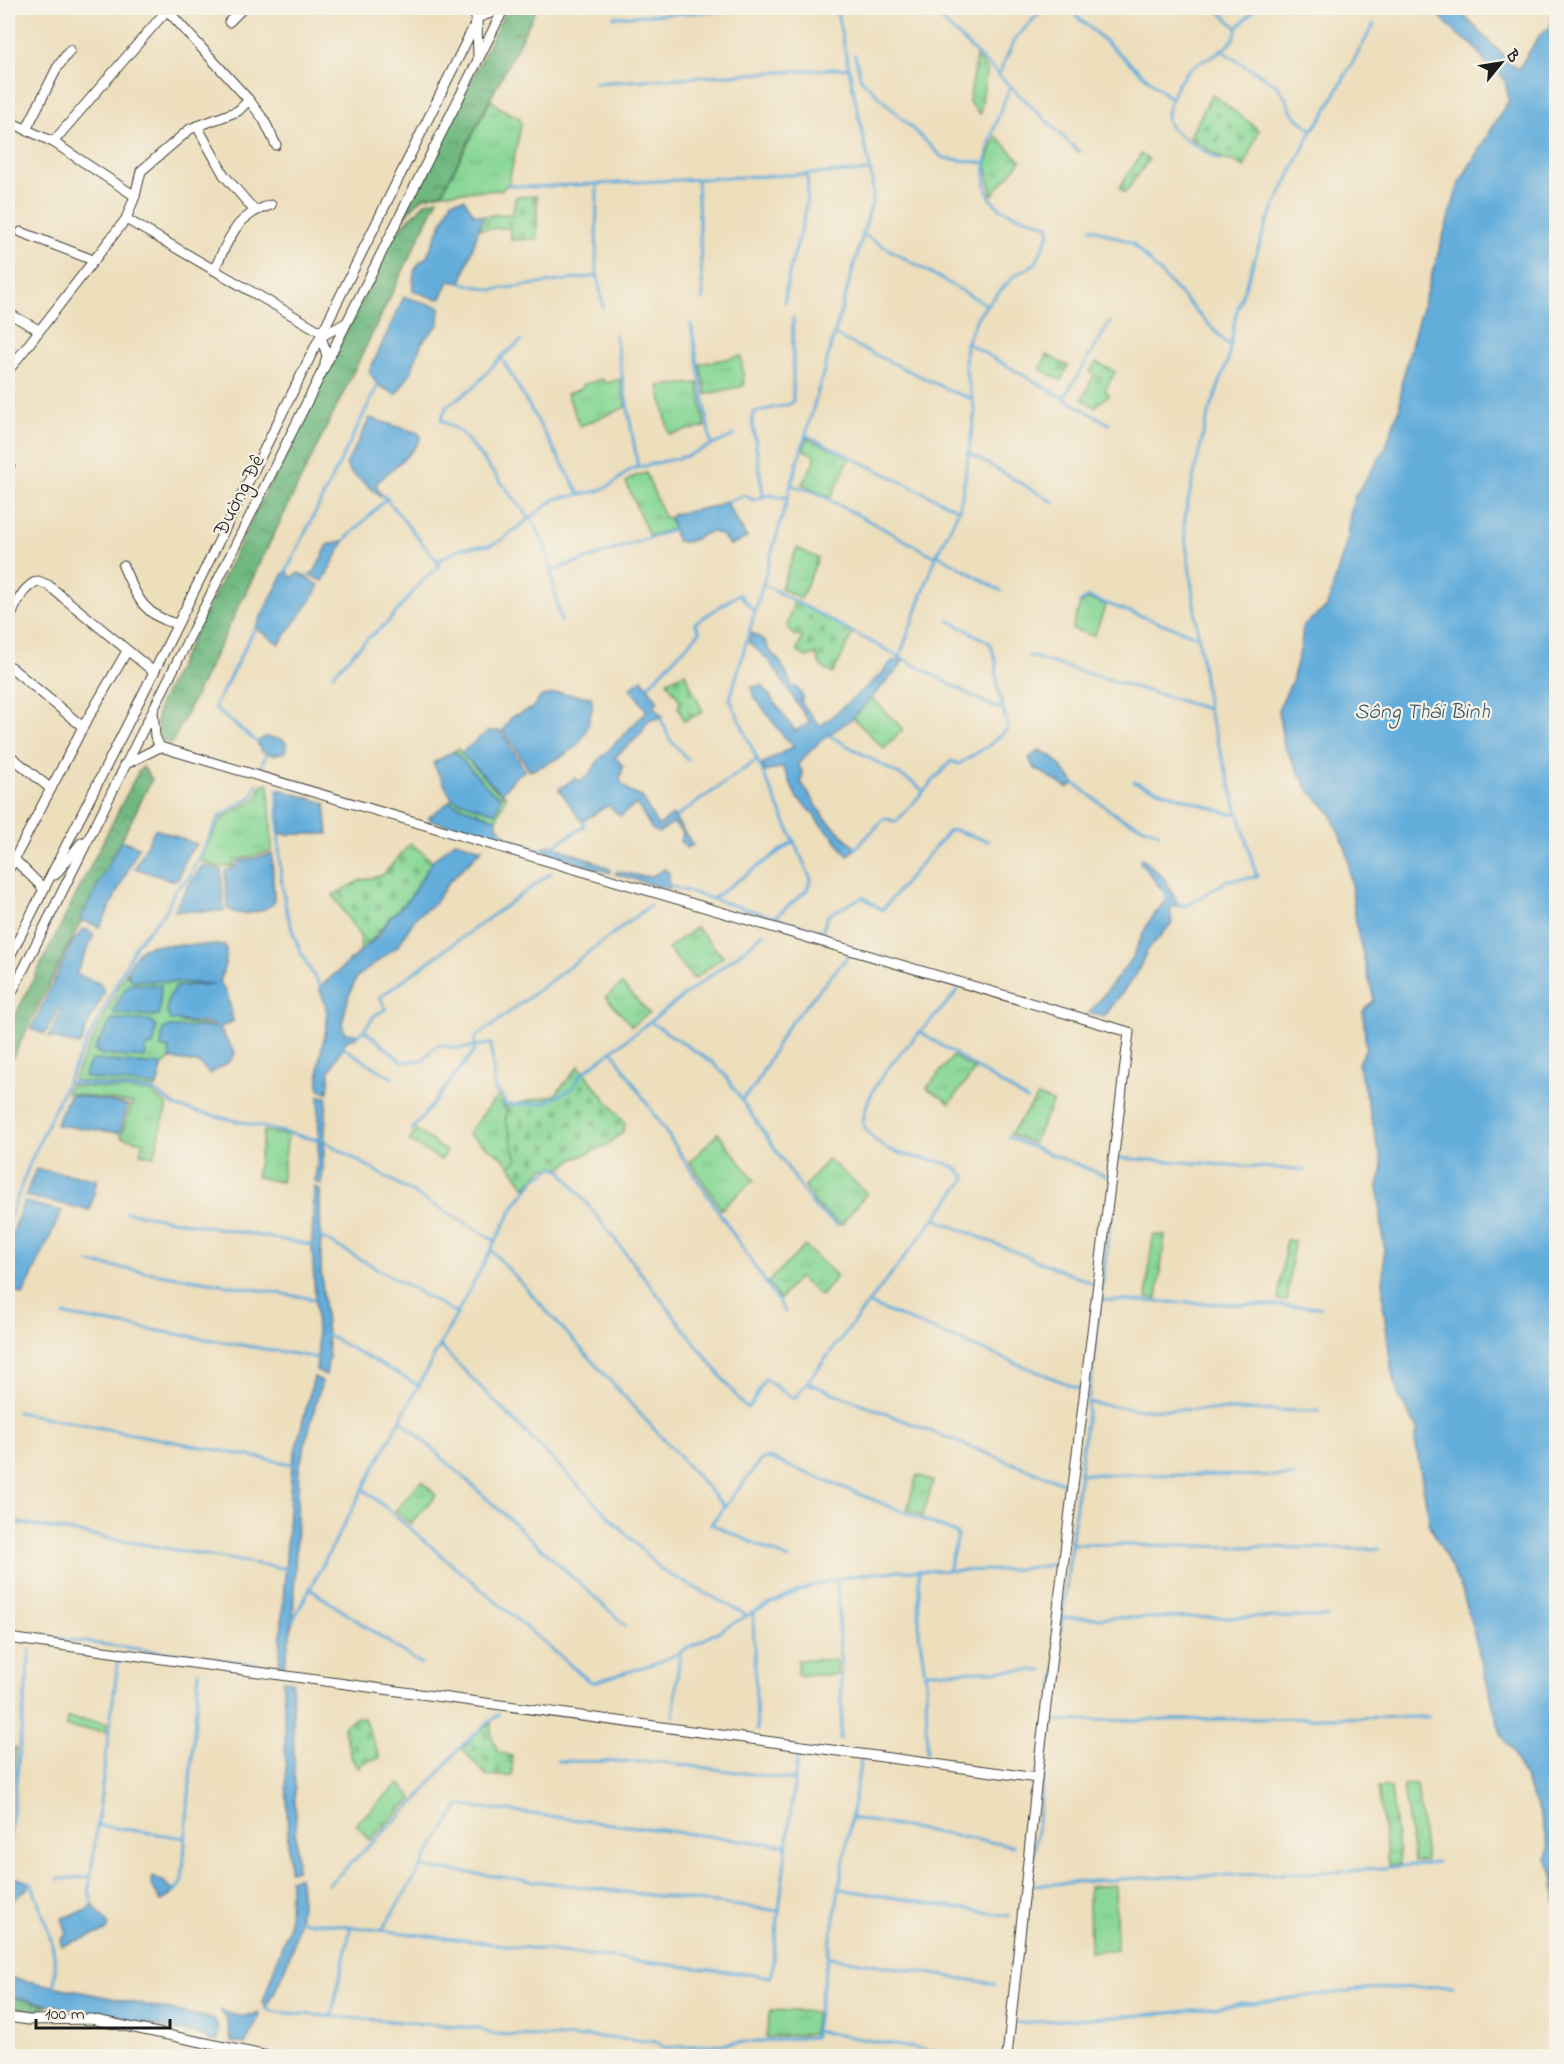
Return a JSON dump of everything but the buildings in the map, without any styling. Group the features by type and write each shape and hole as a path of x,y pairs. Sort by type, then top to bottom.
{"street":[{"path":"229,22 243,8"},
{"path":"471,8 477,18 478,59"},
{"name":"Đường Đê","path":"8,960 154,672 483,8"},
{"path":"477,18 504,8"},
{"name":"Đường Đê","path":"8,1000 123,765 154,708 504,8"},
{"path":"53,142 165,9 249,100 264,120 276,146"},
{"path":"26,130 57,68 70,50"},
{"path":"8,371 126,219 141,171 197,126 238,111 249,100"},
{"path":"8,120 53,142 135,196"},
{"path":"197,126 224,175 254,210"},
{"path":"214,270 235,227 254,210 271,205"},
{"path":"126,219 322,335 327,356 318,380"},
{"path":"21,232 93,260"},
{"path":"8,313 39,330"},
{"path":"322,335 348,322"},
{"path":"123,566 145,608 154,616 177,624"},
{"path":"8,622 24,591 30,584 38,581 48,585 154,672"},
{"path":"8,871 11,856 51,789 82,727 127,651"},
{"path":"8,665 82,727"},
{"path":"154,708 155,736 160,747"},
{"path":"123,765 160,747 1129,1032 1037,1778 1007,2056"},
{"path":"8,754 51,789"},
{"path":"11,856 44,888 93,828"},
{"path":"8,1638 1037,1778"},
{"path":"8,2017 29,2020 91,2019 268,2056"}],"green space":[{"path":"507,8 537,8 442,193 422,198 402,219"},
{"path":"976,57 987,69 980,114 969,102"},
{"path":"1212,94 1259,130 1244,168 1234,161 1224,160 1189,138"},
{"path":"491,100 500,108 520,118 521,125 509,182 502,190 442,193"},
{"path":"996,136 1021,161 992,195 986,164"},
{"path":"1141,154 1149,160 1125,193 1119,188"},
{"path":"537,196 537,239 511,240 510,228 478,229 483,216 512,214 516,197"},
{"path":"438,199 172,743 167,743 160,734 157,724 160,703 395,234 426,202"},
{"path":"1047,355 1068,366 1061,381 1040,369"},
{"path":"741,356 744,386 706,394 700,364"},
{"path":"1096,362 1115,372 1105,390 1109,395 1095,407 1082,399 1094,375 1090,372"},
{"path":"602,379 607,383 620,379 626,407 580,426 567,394 581,389 582,385"},
{"path":"698,383 705,427 669,434 659,386"},
{"path":"807,438 850,457 831,498 802,484 815,460 814,455 804,450"},
{"path":"646,473 664,517 670,518 673,529 649,536 626,482"},
{"path":"797,548 818,558 801,599 781,588"},
{"path":"1088,599 1106,605 1094,636 1072,629 1080,605"},
{"path":"794,601 853,633 833,674 821,666 816,654 806,657 797,651 802,637 794,635 787,626"},
{"path":"685,673 703,712 684,721 678,706 681,702 667,681"},
{"path":"871,697 903,729 884,749 853,718"},
{"path":"458,749 495,789 506,796 497,819 449,802 452,799 495,812 500,796 492,792 454,751"},
{"path":"143,767 152,779 8,1067 8,1030 138,772"},
{"path":"262,784 269,784 272,851 235,860 234,866 218,867 199,860 222,818 257,799"},
{"path":"411,843 432,861 409,899 362,952 361,938 333,895 359,881 383,875"},
{"path":"696,927 723,957 694,979 668,949"},
{"path":"127,971 127,975 151,981 214,984 178,986 179,1022 215,1027 161,1047 169,1049 170,1059 163,1065 93,1060 84,1076 157,1086 154,1089 73,1079","holes":["149,1020 156,1030 153,1046 147,1046 144,1053"]},
{"path":"622,984 649,1013 632,1026 606,997"},
{"path":"953,1056 975,1070 950,1103 927,1088"},
{"path":"579,1066 625,1124 623,1132 607,1145 572,1160 563,1167 544,1168 525,1187 510,1166 517,1160 506,1121 506,1106 555,1095"},
{"path":"70,1085 151,1092 167,1105 154,1156 140,1153 143,1142 121,1137 132,1103 66,1093"},
{"path":"497,1096 501,1099 503,1107 506,1106 506,1121 518,1160 510,1166 500,1155 468,1134"},
{"path":"1038,1096 1053,1102 1033,1143 1010,1134"},
{"path":"416,1130 447,1152 441,1160 409,1141"},
{"path":"264,1131 288,1135 281,1182 256,1177"},
{"path":"718,1133 754,1180 721,1209 690,1162"},
{"path":"828,1159 867,1193 841,1225 816,1205 805,1186"},
{"path":"1153,1235 1165,1235 1157,1299 1146,1298"},
{"path":"1286,1240 1294,1241 1287,1301 1278,1301"},
{"path":"805,1246 837,1276 821,1296 798,1277 780,1300 768,1282"},
{"path":"917,1475 933,1481 923,1516 907,1510"},
{"path":"421,1481 436,1495 411,1524 395,1511"},
{"path":"798,1660 836,1660 837,1675 797,1675"},
{"path":"357,1717 364,1718 380,1758 364,1762 358,1769 351,1757 343,1726"},
{"path":"67,1718 107,1723 106,1732 66,1727"},
{"path":"491,1724 491,1734 498,1752 512,1756 512,1776 487,1776 462,1749 478,1732"},
{"path":"8,1747 16,1748 12,1782 8,1782"},
{"path":"399,1783 413,1798 370,1840 356,1824"},
{"path":"1417,1784 1426,1860 1414,1861 1403,1786"},
{"path":"1378,1788 1391,1788 1400,1864 1388,1865"},
{"path":"1115,1885 1117,1949 1090,1952 1089,1887"},
{"path":"8,1996 48,2005 38,2013 8,2007"},
{"path":"770,2010 816,2012 813,2034 766,2037"}],"water":[{"name":"Sông Thái Bình","path":"1432,8 1456,8 1516,68 1519,68 1539,36 1551,26 1552,8 1556,8 1556,1906 1553,1874 1547,1859 1549,1848 1539,1811 1511,1749 1501,1734 1462,1590 1430,1525 1415,1440 1418,1429 1399,1397 1392,1374 1383,1302 1384,1247 1378,1186 1383,1167 1358,1063 1366,1048 1363,1011 1374,1000 1357,930 1347,852 1330,812 1307,788 1284,745 1278,710 1292,681 1301,648 1303,626 1327,607 1349,533 1349,520 1355,496 1385,449 1400,406 1401,386 1415,331 1459,183 1509,100 1505,81 1500,73 1485,62 1473,45 1457,34"},
{"path":"464,199 474,214 483,216 461,283 449,281 441,298 437,299 413,291 413,276 416,268 426,258 452,201"},
{"path":"404,297 440,307 439,324 422,342 410,374 396,395 378,385 369,372"},
{"path":"370,418 418,433 421,436 408,455 376,484 382,497 350,472 346,465"},
{"path":"725,501 747,538 730,545 722,536 715,533 708,533 689,541 676,540 670,518 674,514 716,506"},
{"path":"345,540 323,581 309,575 315,571 328,545"},
{"path":"288,572 291,578 299,573 319,585 312,599 279,644 255,628 284,573"},
{"path":"752,633 765,641 768,649 781,663 793,687 797,687 803,697 801,702 818,724 822,725 881,674 892,661 903,660 899,668 853,718 819,742 798,764 803,773 801,782 824,817 856,848 848,856 831,834 818,822 814,814 797,798 783,767 765,772 762,764 794,746 785,738 753,695 751,687 762,685 795,731 810,723 770,662 749,642"},
{"path":"642,679 658,701 654,706 663,717 648,721 640,735 615,757 623,766 620,781 630,792 642,797 658,826 673,815 693,845 686,848 680,841 683,833 673,823 658,833 652,829 637,804 620,816 609,806 605,807 582,822 559,789 575,778 580,781 589,775 598,761 647,711 630,688"},
{"path":"560,693 591,697 592,707 587,728 583,738 569,752 530,771 503,730 512,716 531,709 542,696"},
{"path":"488,731 501,731 525,770 514,778 502,794 461,753"},
{"path":"265,737 282,739 286,743 286,752 272,755 261,751 257,742"},
{"path":"1040,750 1053,757 1075,784 1067,788 1033,767 1029,758"},
{"path":"454,751 492,792 501,797 496,813 452,799 433,763"},
{"path":"279,789 325,803 328,834 280,834"},
{"path":"449,802 497,819 497,826 506,835 505,841 430,820 429,817"},
{"path":"155,829 197,844 187,855 179,878 173,881 135,868"},
{"path":"121,840 139,847 100,927 80,920"},
{"path":"455,841 482,849 448,883 434,904 416,917 398,946 357,977 349,995 342,1024 345,1033 356,1034 356,1038 346,1041 330,1071 328,1092 319,1090 319,1061 327,1013 319,988 378,936 389,919 409,899 432,861"},
{"path":"550,845 597,863 611,870 610,873 542,851 542,848"},
{"path":"272,854 274,903 251,913 238,913 228,909 225,871 236,867 238,862"},
{"path":"1142,858 1163,877 1179,905 1170,908 1172,923 1147,951 1137,973 1104,1017 1089,1013 1132,959 1148,923 1166,900 1164,892 1140,862"},
{"path":"203,865 221,870 224,911 175,911 183,895"},
{"path":"665,869 669,873 669,889 615,874 617,871 652,876"},
{"path":"84,929 93,933 93,937 76,974 99,983 105,991 86,1028 82,1042 78,1045 49,1037 62,1011 59,1009 45,1034 31,1029 73,941"},
{"path":"154,945 225,945 226,959 220,982 228,996 233,1021 219,1028 235,1053 230,1061 210,1074 199,1063 170,1059 169,1049 161,1047 163,1029 215,1027 214,1024 170,1020 167,1011 169,996 178,986 214,984 131,980 127,971 134,957 140,950"},
{"path":"131,984 161,985 159,1016 115,1014 113,1011 126,987"},
{"path":"112,1019 150,1020 156,1026 153,1046 147,1046 145,1058 102,1055 94,1050"},
{"path":"93,1060 163,1065 157,1086 87,1078 84,1076"},
{"path":"69,1096 128,1105 120,1133 56,1125"},
{"path":"319,1096 327,1097 322,1185 315,1181 318,1156"},
{"path":"36,1169 97,1179 90,1210 25,1196"},
{"path":"314,1187 320,1190 321,1271 329,1357 326,1375 316,1370 318,1349 312,1245"},
{"path":"24,1202 62,1211 23,1295 8,1288 8,1276 13,1234"},
{"path":"314,1377 322,1381 299,1468 293,1620 284,1668 279,1666 292,1464"},
{"path":"283,1680 292,1681 297,1870 289,1871"},
{"path":"8,1876 27,1881 28,1888 8,1904"},
{"path":"152,1876 163,1881 174,1892 161,1902 151,1883"},
{"path":"299,1877 301,1893 298,1927 288,1961 266,2009 263,2002 289,1925 290,1879"},
{"path":"92,1904 109,1925 107,1931 61,1946 61,1939 67,1934 62,1918 87,1910"},
{"path":"8,1977 214,2019 218,2026 218,2041 209,2041 204,2036 8,1996"},
{"path":"221,2011 244,2016 258,2013 259,2017 245,2044 231,2042 227,2020"}],"waterway":[{"path":"614,17 778,8"},
{"path":"773,919 807,890 811,879 730,699 873,199 872,178 836,8"},
{"path":"929,8 1079,152"},
{"path":"998,76 1015,39 1044,8"},
{"path":"1067,8 1171,99"},
{"path":"1216,8 1237,28 1256,8"},
{"path":"1179,905 1188,905 1228,880 1257,877 1208,709 1184,527 1186,510 1206,422 1228,360 1236,314 1267,222 1312,130 1323,116 1374,24"},
{"path":"1220,160 1176,132 1168,122 1167,114 1174,92 1184,75 1231,42 1237,28"},
{"path":"1221,49 1277,86 1293,113 1312,130"},
{"path":"855,55 861,79 943,158 984,163"},
{"path":"594,83 849,68"},
{"path":"898,661 936,557 959,510 962,496 975,411 965,367 966,343 978,316 987,305 1014,276 1036,263 1050,231 1047,225 1000,208 988,193 986,164 989,147 1010,88"},
{"path":"507,185 531,187 870,171"},
{"path":"785,302 790,270 806,207 807,175"},
{"path":"697,180 703,300"},
{"path":"597,184 596,265 603,307"},
{"path":"1091,228 1132,243 1230,347"},
{"path":"862,234 987,305"},
{"path":"461,283 492,290 597,276"},
{"path":"763,495 752,418 755,412 790,404 793,401 793,318"},
{"path":"1064,398 1110,322"},
{"path":"691,324 711,444"},
{"path":"615,334 638,467"},
{"path":"834,335 953,392 973,399"},
{"path":"521,341 501,357 474,387 447,406 441,420 461,432 536,526 546,549 561,622"},
{"path":"967,343 1109,424"},
{"path":"501,357 579,493"},
{"path":"286,572 378,385"},
{"path":"383,495 437,561 462,548 491,545 500,541 555,499 599,491 614,483 631,469 687,456 735,435"},
{"path":"806,435 959,510"},
{"path":"969,453 1055,503"},
{"path":"791,485 813,491 936,557"},
{"path":"727,502 746,495 752,500 769,495 787,498"},
{"path":"345,540 388,497"},
{"path":"551,571 673,530"},
{"path":"937,554 1001,591"},
{"path":"333,674 368,638 387,623 424,579 439,567 437,561"},
{"path":"763,584 993,707 1003,708"},
{"path":"648,686 700,632 695,623 739,594 755,612"},
{"path":"1079,603 1088,597 1197,636"},
{"path":"856,848 885,818 896,822 951,761 959,764 988,746 1008,729 997,684 996,661 990,643 948,620"},
{"path":"255,628 214,708 257,742"},
{"path":"1029,656 1208,709"},
{"path":"661,719 670,740 688,760"},
{"path":"830,736 914,783 923,791"},
{"path":"261,769 266,754"},
{"path":"676,817 757,760"},
{"path":"1134,782 1227,813 1238,814"},
{"path":"8,1223 29,1165 67,1082 137,943 166,911 175,890 188,879 219,817 253,796 257,784"},
{"path":"1075,784 1119,817 1159,833"},
{"path":"277,790 280,867 288,915 295,939 320,985"},
{"path":"553,846 584,827 583,821"},
{"path":"670,886 822,932 828,915 863,897 882,910 949,831 954,830 988,841"},
{"path":"505,838 542,850"},
{"path":"712,899 794,841"},
{"path":"551,873 380,997 386,1009 375,1015 364,1030 403,1062 424,1060 439,1045 461,1048 491,1044 495,1090 504,1097 505,1105 544,1103 573,1088 580,1075 752,944 763,933"},
{"path":"412,1130 475,1050 475,1038 651,905"},
{"path":"743,1098 755,1086 785,1030 848,956"},
{"path":"293,1620 515,1205 535,1179 554,1167 561,1170 744,1406 748,1408 751,1405 765,1379 794,1399 966,1178 945,1163 888,1149 875,1140 863,1125 866,1107 886,1071 958,990"},
{"path":"652,1023 712,1062 724,1074 815,1208 837,1225"},
{"path":"357,1036 364,1030"},
{"path":"922,1033 1027,1100"},
{"path":"344,1048 392,1078"},
{"path":"613,1052 785,1312"},
{"path":"67,1082 155,1091 177,1107 318,1140"},
{"path":"1008,1137 1106,1176"},
{"path":"326,1142 496,1241"},
{"path":"1118,1158 1305,1170"},
{"path":"1025,1929 1112,1205"},
{"path":"126,1212 312,1245"},
{"path":"935,1219 1094,1284"},
{"path":"319,1236 458,1314"},
{"path":"491,1250 725,1507"},
{"path":"90,1263 315,1299"},
{"path":"1101,1300 1321,1307"},
{"path":"869,1304 1080,1389"},
{"path":"64,1315 318,1358"},
{"path":"325,1334 420,1386"},
{"path":"441,1347 663,1571 747,1615"},
{"path":"808,1383 1068,1485"},
{"path":"1089,1403 1135,1409 1319,1411"},
{"path":"17,1412 292,1464"},
{"path":"402,1421 625,1625"},
{"path":"789,1559 711,1524 762,1459 769,1458 956,1533 958,1536 948,1570"},
{"path":"1080,1474 1295,1476"},
{"path":"365,1490 589,1681 595,1682 664,1660 773,1602 837,1579 892,1572 1004,1570 1059,1563"},
{"path":"8,1521 287,1569"},
{"path":"1072,1544 1379,1549"},
{"path":"919,1570 919,1633 926,1680 927,1753"},
{"path":"835,1580 838,1590 842,1712 840,1739"},
{"path":"310,1589 421,1664"},
{"path":"753,1613 757,1730"},
{"path":"1063,1618 1327,1617"},
{"path":"8,1632 269,1666"},
{"path":"10,1838 30,1650"},
{"path":"673,1718 680,1652"},
{"path":"92,1904 89,1889 118,1661"},
{"path":"925,1672 1043,1670"},
{"path":"174,1892 182,1882 199,1671"},
{"path":"329,1884 417,1800 462,1745 499,1714"},
{"path":"1050,1721 1428,1717"},
{"path":"296,1920 771,1977 798,1751"},
{"path":"266,2009 275,2012 478,2028 492,2034 580,2038 585,2036 656,2042 665,2048 814,2037 861,1760"},
{"path":"557,1761 662,1762 795,1780"},
{"path":"382,1930 459,1805 788,1846"},
{"path":"852,1818 1013,1846"},
{"path":"97,1825 185,1838"},
{"path":"1030,1885 1146,1878 1334,1872 1436,1862"},
{"path":"420,1867 780,1911"},
{"path":"58,1879 90,1877"},
{"path":"27,1881 32,1885 53,1947 54,1985"},
{"path":"840,1889 1009,1916"},
{"path":"331,2017 351,1926"},
{"path":"829,1957 995,1984"},
{"path":"1015,2023 1169,2013 1366,1989 1452,1986"},
{"path":"816,2031 958,2056"}]}
